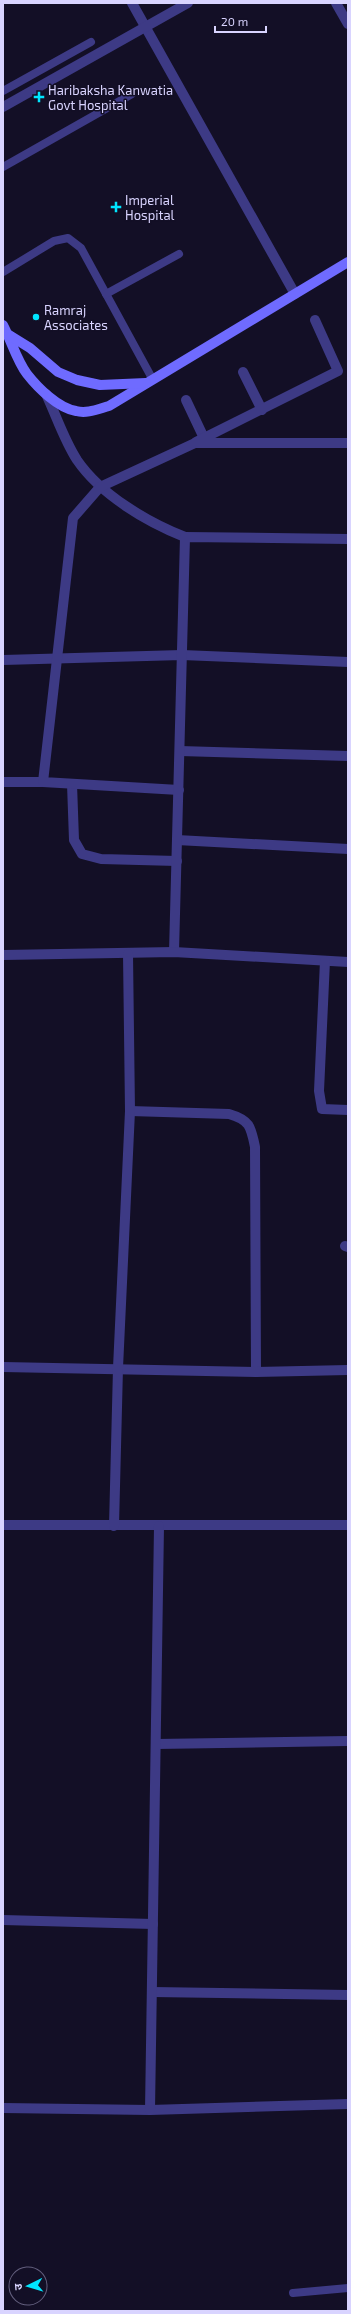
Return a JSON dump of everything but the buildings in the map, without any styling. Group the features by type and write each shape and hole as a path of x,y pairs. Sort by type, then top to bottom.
{"street":[{"path":"132,3 147,26 295,294"},
{"path":"3,107 188,3"},
{"path":"336,3 348,24"},
{"path":"3,325 27,374 46,393 59,403 75,411 91,411 109,406 348,262"},
{"path":"43,782 73,518 100,487 195,443 338,371 315,320"},
{"path":"8,335 30,348 58,372 77,380 100,385 150,381"},
{"path":"243,372 262,410"},
{"path":"46,393 77,460 100,487 156,526 185,537 348,539"},
{"path":"186,400 204,438"},
{"path":"195,443 348,444"},
{"path":"174,952 185,537"},
{"path":"3,660 182,655 348,662"},
{"path":"180,751 348,756"},
{"path":"3,782 43,782 179,790"},
{"path":"72,784 74,840 82,854 101,859 177,861"},
{"path":"177,840 348,849"},
{"path":"3,955 174,952 348,962"},
{"path":"114,1526 118,1368 130,1111 128,954"},
{"path":"325,961 319,1091 322,1109 348,1110"},
{"path":"130,1111 229,1114 242,1118 252,1129 255,1147 256,1372"},
{"path":"3,1367 118,1368 256,1372 348,1370"},
{"path":"3,1525 348,1525"},
{"path":"150,2110 159,1526"},
{"path":"156,1744 348,1742"},
{"path":"3,1920 153,1924"},
{"path":"152,1992 348,1995"},
{"path":"3,2108 150,2110 348,2104"}],"lane":[{"path":"3,91 91,42"},
{"path":"3,167 132,94"},
{"path":"3,272 54,241 68,238 81,248 150,381"},
{"path":"106,294 179,254"},
{"path":"294,2293 348,2288"}],"place":[{"name":"Haribaksha Kanwatia Govt Hospital","path":"39,97"},
{"name":"Imperial Hospital","path":"116,207"},
{"name":"Ramraj Associates","path":"36,317"}]}
